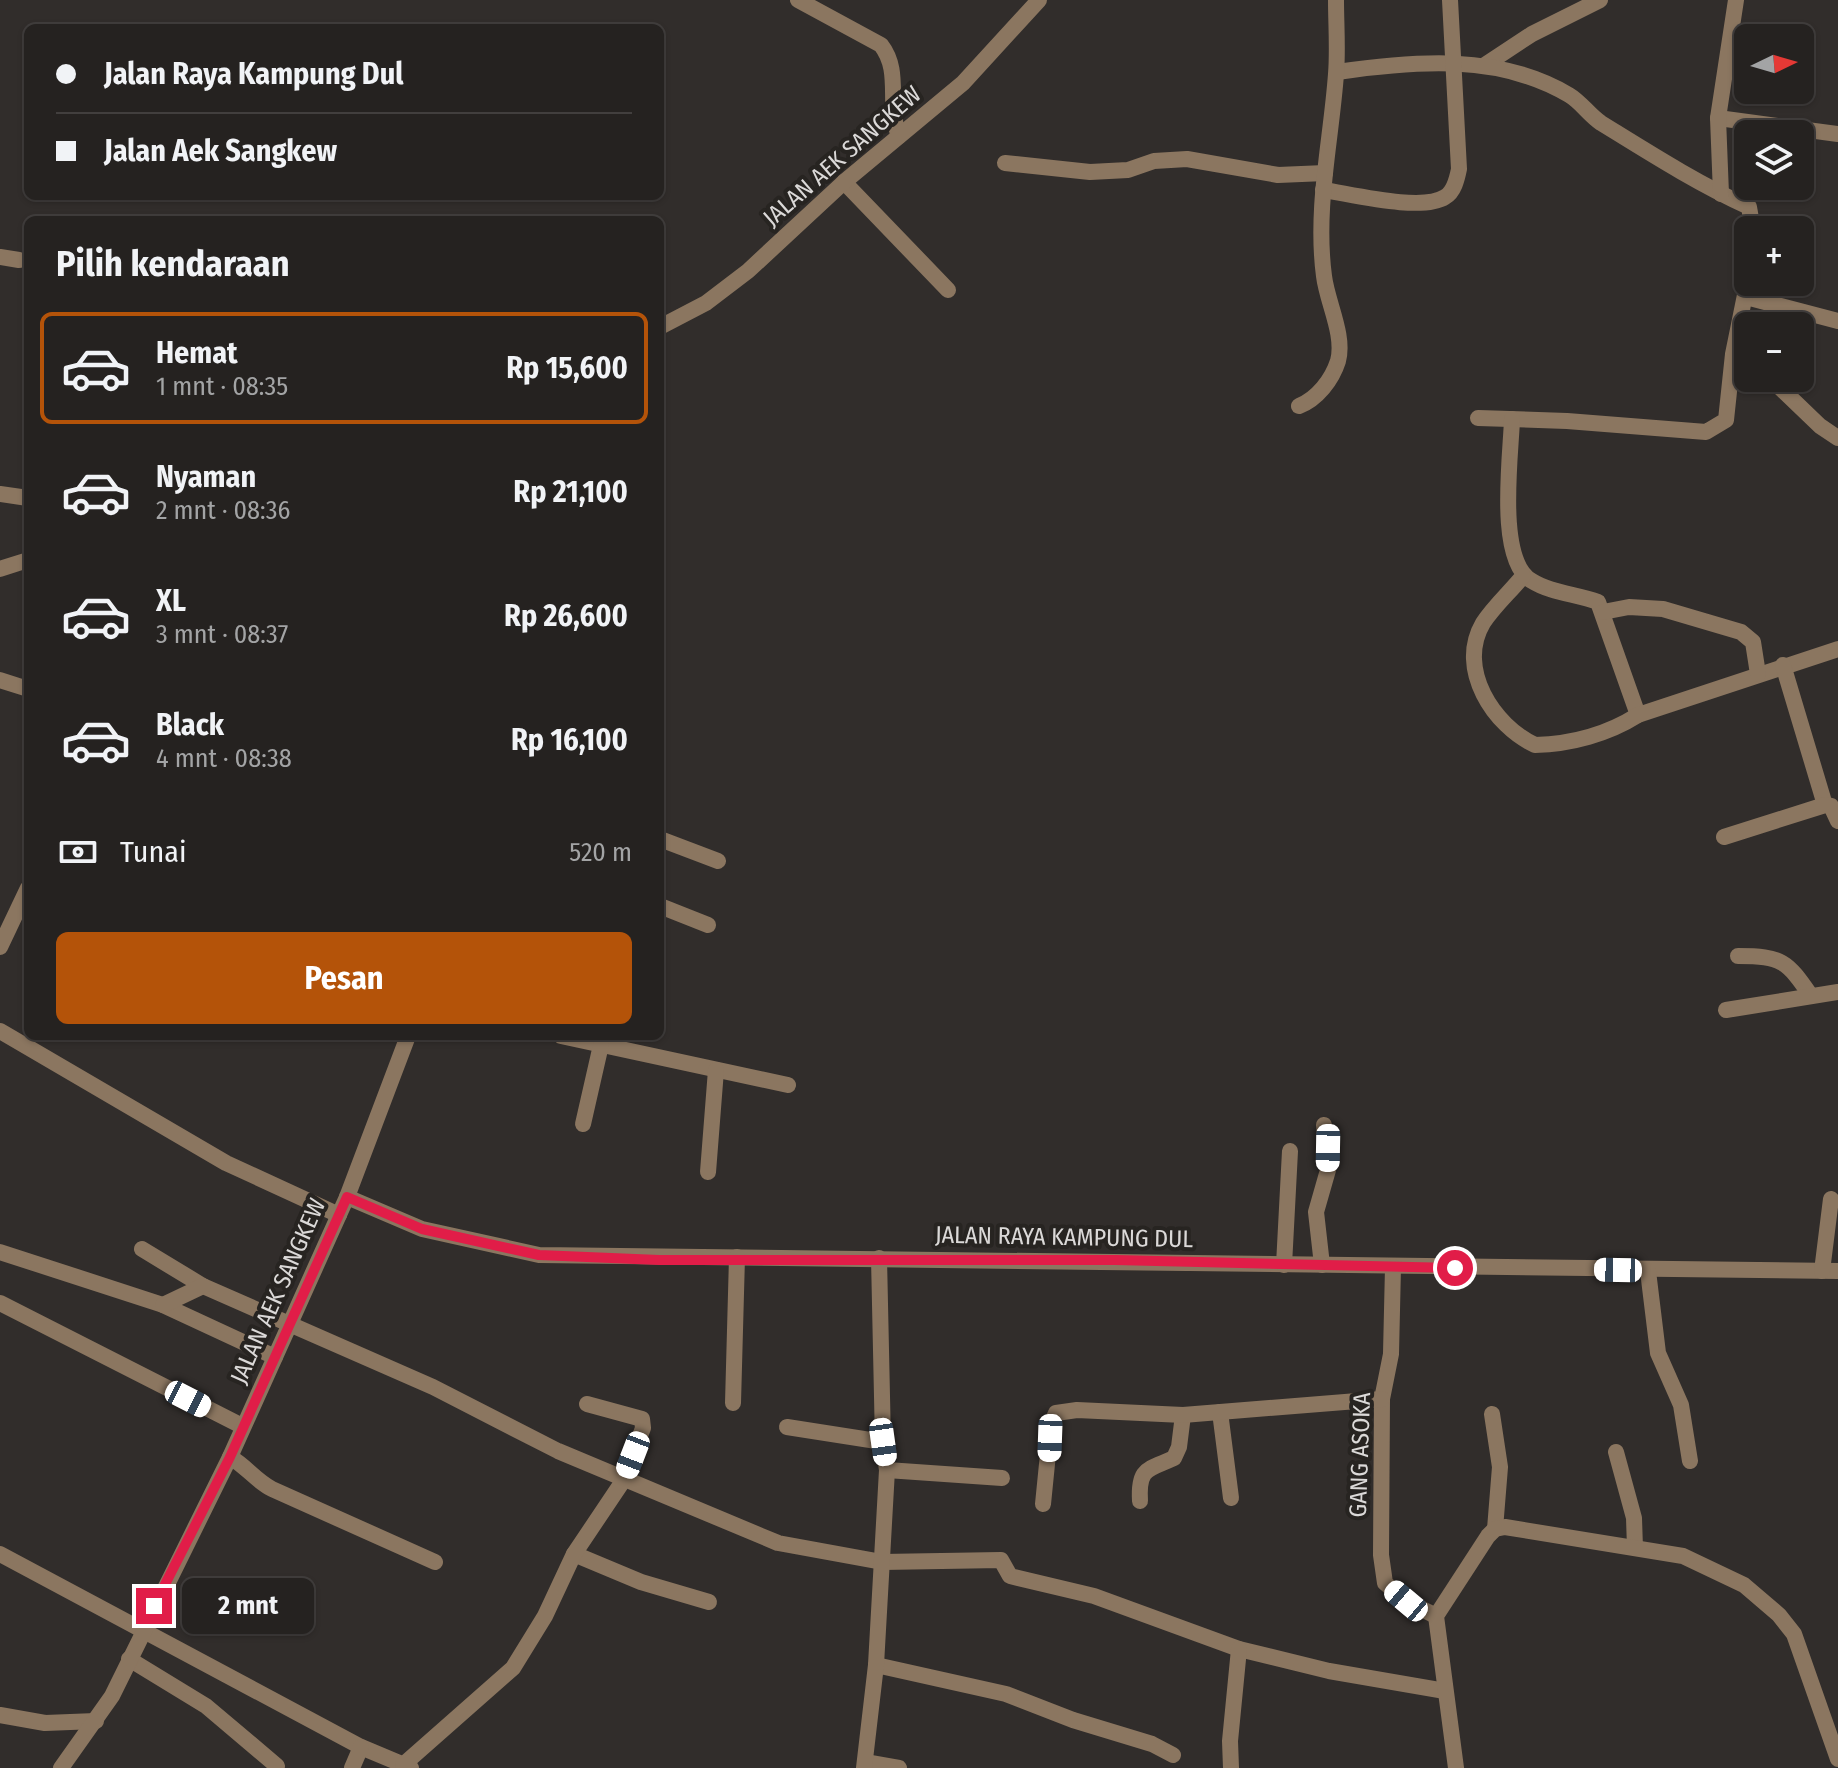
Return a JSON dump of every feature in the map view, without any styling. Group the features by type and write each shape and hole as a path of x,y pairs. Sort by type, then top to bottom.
{"street":[{"path":"798,0 881,45 889,55 893,75 891,117 899,136"},
{"name":"JALAN AEK SANGKEW","path":"664,325 706,303 748,271 844,182 963,83 1039,0"},
{"path":"1299,406 1318,396 1338,361 1337,334 1321,253 1323,190 1337,72 1336,0"},
{"path":"1323,190 1426,202 1446,197 1455,185 1459,169 1450,0"},
{"path":"1485,65 1532,34 1600,0"},
{"path":"1721,194 1718,118 1736,0"},
{"path":"1337,72 1451,63 1485,65 1530,78 1569,95 1598,121 1721,194 1749,207 1751,216"},
{"path":"1718,118 1838,134"},
{"path":"1005,163 1090,172 1128,170 1154,161 1187,159 1278,175 1325,173"},
{"path":"844,182 948,290"},
{"path":"0,257 19,260"},
{"path":"1478,418 1706,432 1726,420 1733,354 1745,296"},
{"path":"1769,296 1838,321"},
{"path":"1785,392 1820,426 1838,438"},
{"path":"1512,419 1510,532 1516,563 1523,576 1534,583 1598,602 1638,715"},
{"path":"0,494 24,497"},
{"path":"0,569 24,561"},
{"path":"1523,576 1482,625 1475,656 1476,677 1504,726 1535,745 1554,744 1620,727 1638,715 1838,649"},
{"path":"1603,612 1649,607 1741,632 1753,642 1758,674"},
{"path":"1724,837 1833,809 1783,665"},
{"path":"0,680 24,688"},
{"path":"664,841 718,861"},
{"path":"0,947 24,896"},
{"path":"664,908 708,925"},
{"path":"1738,956 1771,956 1786,962 1811,996"},
{"path":"1726,1010 1838,992"},
{"path":"0,1031 226,1163 339,1215"},
{"name":"JALAN AEK SANGKEW","path":"61,1768 112,1696 230,1457 347,1197 406,1040"},
{"path":"579,1040 788,1085"},
{"path":"583,1124 601,1045"},
{"path":"708,1172 716,1070"},
{"path":"1322,1265 1316,1212 1328,1170 1324,1125"},
{"path":"1284,1265 1290,1151"},
{"name":"JALAN RAYA KAMPUNG DUL","path":"347,1197 422,1229 539,1255 659,1260 879,1258 1648,1271 1830,1271"},
{"path":"1830,1271 1831,1199"},
{"path":"142,1249 203,1286 292,1322 623,1481 778,1543 882,1562 1001,1560 1011,1577 1094,1596 1239,1649 1344,1674 1445,1691"},
{"path":"0,1252 163,1305 275,1357"},
{"path":"733,1403 737,1257"},
{"path":"879,1258 883,1442 887,1470 876,1665 864,1765 899,1768"},
{"name":"GANG ASOKA","path":"1393,1267 1391,1354 1382,1399 1381,1555 1385,1583 1406,1601 1436,1616"},
{"path":"1648,1271 1658,1353 1681,1405 1690,1461"},
{"path":"163,1305 203,1286"},
{"path":"0,1303 242,1426"},
{"path":"1043,1504 1051,1424 1056,1413 1077,1410 1183,1415 1382,1399"},
{"path":"0,1554 361,1747 407,1766 513,1668 545,1616 574,1554 623,1481 643,1428 642,1419 587,1404"},
{"path":"1220,1412 1231,1498"},
{"path":"1456,1768 1436,1616 1495,1529 1500,1467 1492,1414"},
{"path":"1140,1501 1143,1473 1149,1466 1174,1458 1183,1415"},
{"path":"787,1427 883,1442"},
{"path":"1616,1452 1634,1518 1635,1548"},
{"path":"230,1457 249,1468 257,1481 272,1489 435,1562"},
{"path":"887,1470 1002,1478"},
{"path":"1495,1529 1683,1556 1744,1585 1779,1615 1794,1634 1838,1759"},
{"path":"574,1554 641,1582 709,1602"},
{"path":"1231,1768 1230,1741 1239,1649"},
{"path":"129,1659 206,1706 277,1766"},
{"path":"876,1665 1006,1694 1073,1720 1152,1744 1173,1755"},
{"path":"0,1715 45,1723 96,1721"},
{"path":"352,1768 361,1747"}],"route":[{"path":"154,1606 230,1457 347,1197 422,1229 480,1245 539,1255 659,1260 766,1257 1040,1259 1455,1268"}]}
